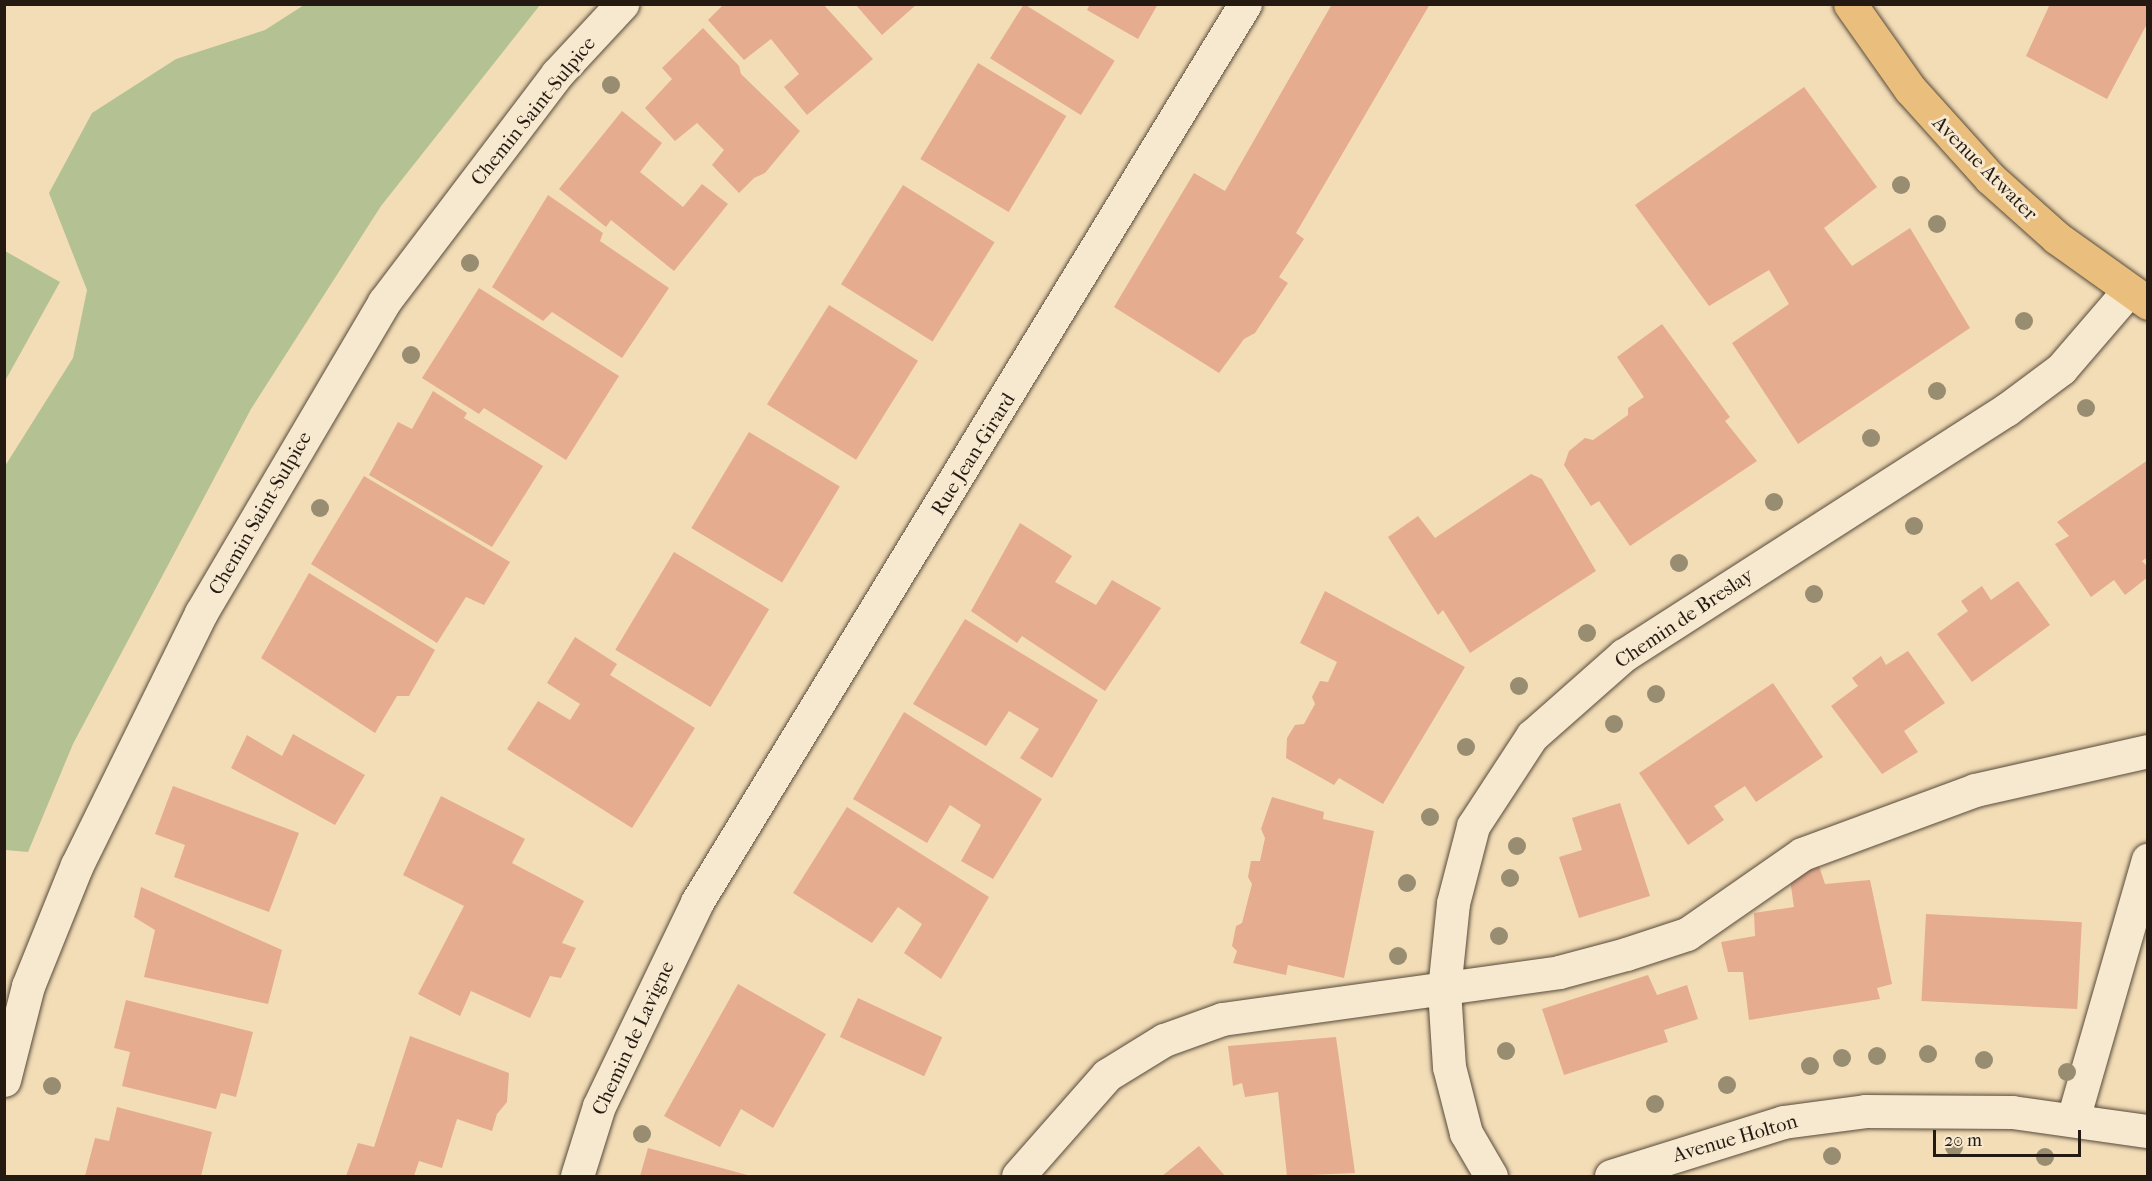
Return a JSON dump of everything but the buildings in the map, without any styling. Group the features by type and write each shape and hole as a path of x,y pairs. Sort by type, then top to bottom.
{"main road":[{"name":"Avenue Atwater","path":"1850,4 1910,89 1990,178 2057,238 2138,297"}],"street":[{"name":"Chemin Saint-Sulpice","path":"4,1080 28,986 77,865 201,613 384,302 557,74 622,4"},
{"name":"Rue Jean-Girard","path":"697,902 1245,4"},
{"name":"Chemin de Breslay","path":"1491,1176 1466,1133 1460,1111 1449,1067 1444,990 1453,903 1473,826 1532,736 1624,655 2024,396 2138,297"},
{"path":"1018,1176 1107,1075 1164,1040 1222,1019 1444,990 1559,972 1677,937 1802,855 1976,790 2148,751"},
{"path":"2073,1119 2148,860"},
{"name":"Chemin de Lavigne","path":"577,1176 599,1106 697,902"},
{"name":"Avenue Holton","path":"1611,1176 1783,1122 1865,1111 2012,1112 2148,1131"}],"green space":[{"path":"304,5 540,5 381,206 251,409 73,744 28,852 5,850 5,466 73,358 87,290 49,193 92,113 176,59 265,30"},
{"path":"5,251 60,282 5,381"}]}
